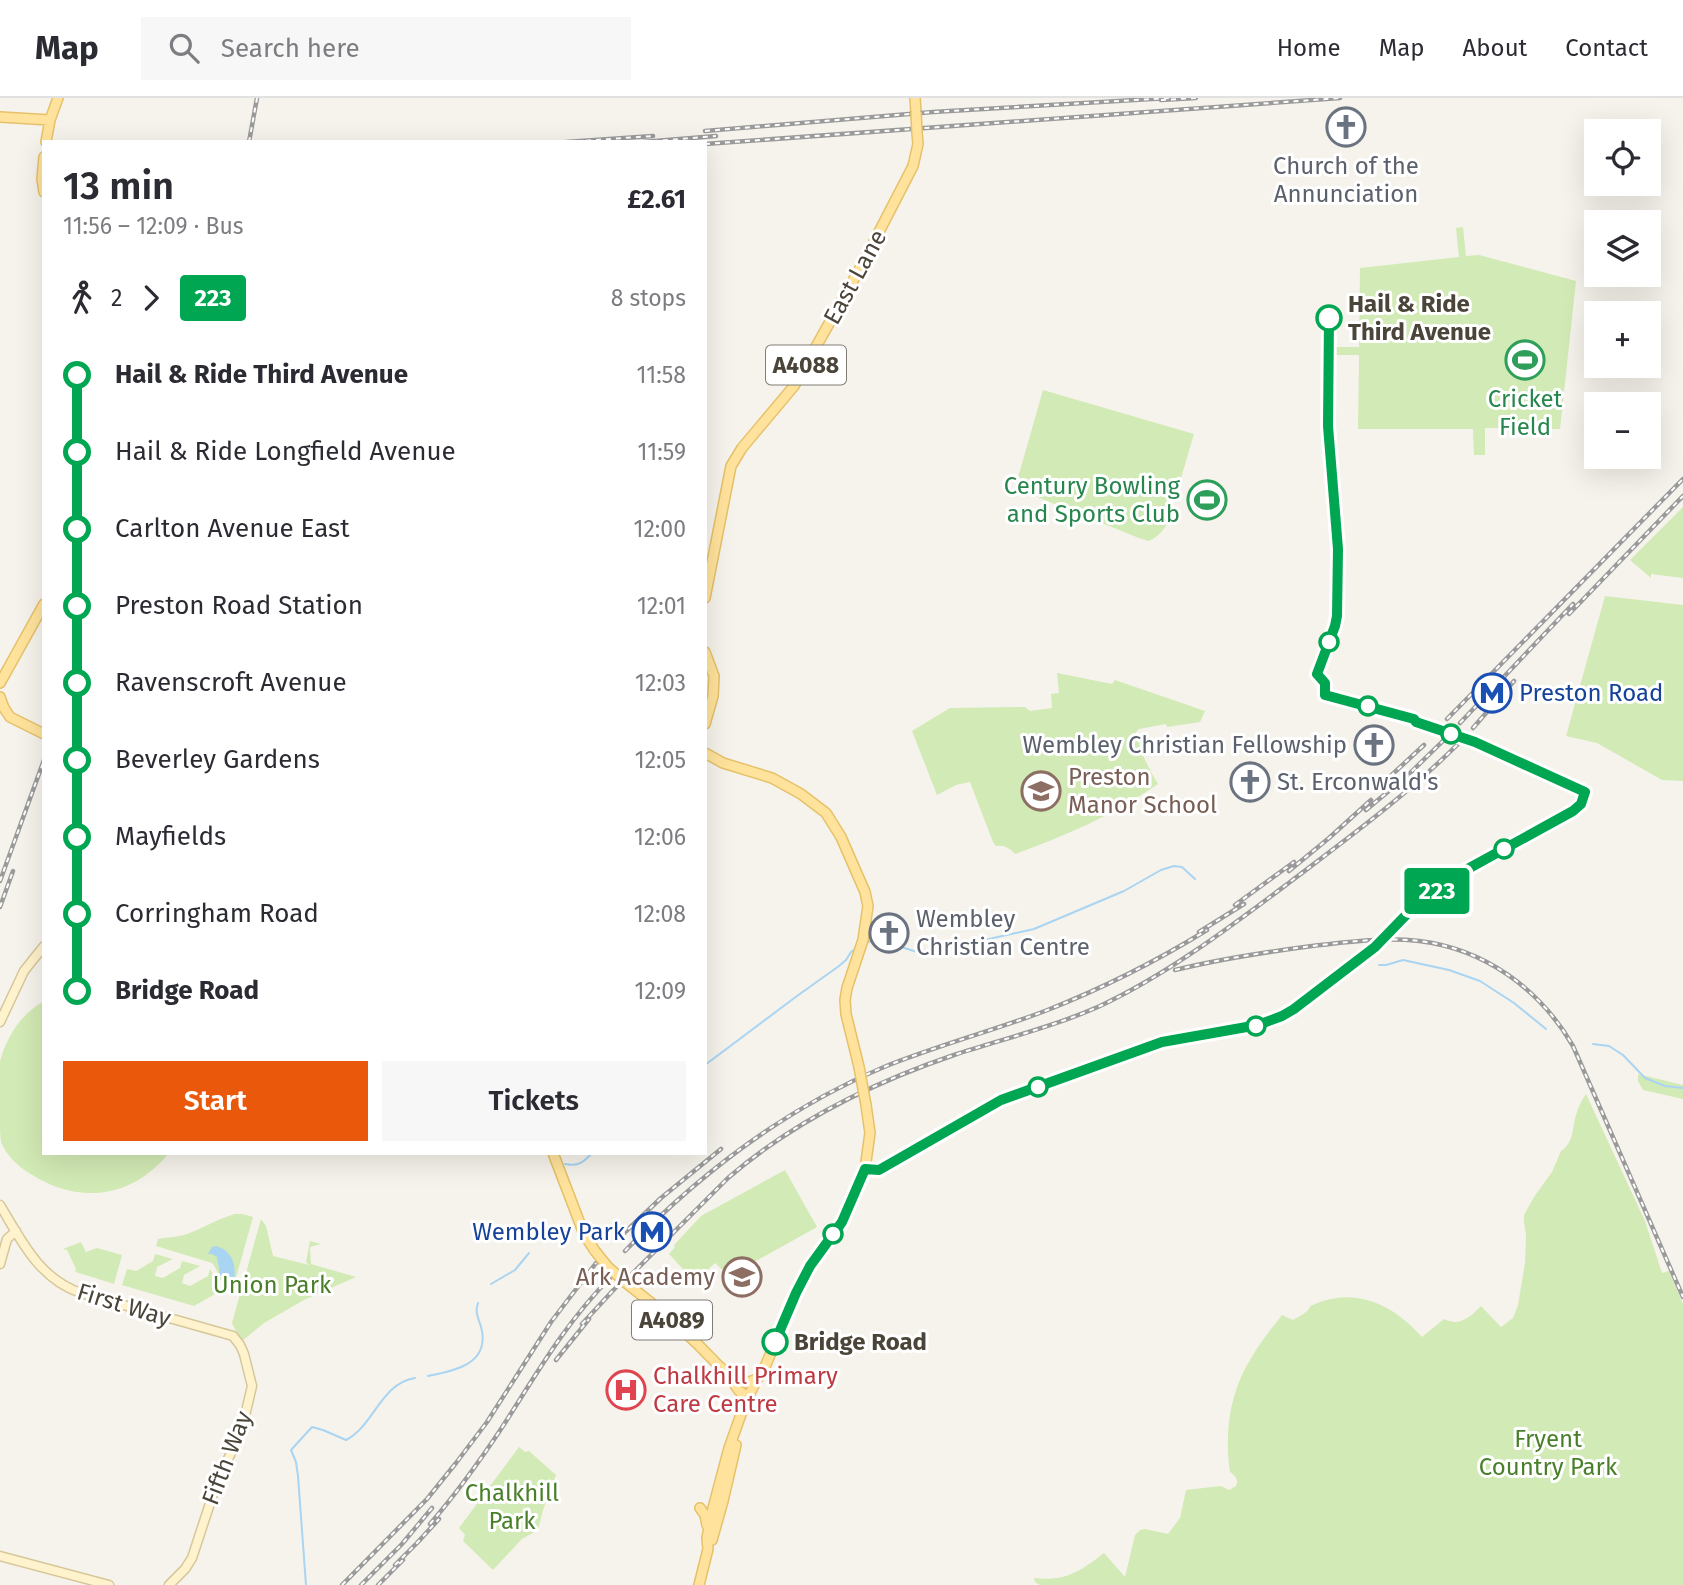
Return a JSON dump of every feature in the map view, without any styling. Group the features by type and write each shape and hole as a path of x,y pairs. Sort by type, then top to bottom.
{"main road":[{"path":"46,140 58,98"},
{"name":"East Lane","path":"707,588 731,466 742,448 794,386 913,166 918,144 915,98"},
{"path":"0,117 50,120"},
{"path":"0,682 42,608"},
{"path":"707,657 714,676 713,696 707,717"},
{"path":"0,697 5,718 42,734"},
{"path":"699,1585 719,1485 740,1416 796,1293 810,1266 842,1222 858,1188 865,1169 870,1133 845,1003 847,988 862,944 868,906 865,892 841,837 826,813 801,794 772,778 723,763 707,753"},
{"path":"0,1022 24,971 42,948"},
{"name":"A4089","path":"554,1155 584,1234 595,1251 608,1267 661,1311 735,1383 748,1392 748,1396"},
{"name":"First Way","path":"0,1205 41,1268 66,1287 216,1332"},
{"path":"0,1264 7,1239 16,1231"},
{"name":"Fifth Way","path":"169,1585 192,1558 218,1479 244,1420 252,1386 244,1354 233,1336 216,1332"},
{"path":"740,1416 735,1383 748,1382 759,1377"},
{"path":"708,1544 713,1539 739,1435 762,1379 759,1377"},
{"path":"700,1508 709,1530"},
{"path":"0,1556 110,1585"}],"green space":[{"path":"1463,227 1466,256 1479,255 1576,281 1560,429 1485,428 1485,455 1474,455 1473,429 1358,429 1359,355 1333,355 1333,347 1359,347 1360,268 1459,257 1456,228"},
{"path":"1043,390 1194,434 1176,495 1172,494 1172,501 1168,499 1165,505 1173,510 1158,535 1149,541 1139,538 1015,488"},
{"name":"Century Bowling and Sports Club","path":"1198,484 1223,493 1216,515 1190,506"},
{"path":"1683,507 1683,578 1651,574 1651,578 1630,560"},
{"path":"1605,596 1683,605 1683,781 1662,780 1597,743 1566,736"},
{"name":"Preston Manor School","path":"1057,673 1112,684 1115,680 1205,711 1200,722 1167,727 1166,724 1139,729 1136,732 1145,759 1158,784 1089,824 1015,854 1007,847 996,846 993,842 970,782 956,785 937,795 912,731 950,708 1025,707 1030,711 1052,708 1051,694 1059,693"},
{"path":"42,1002 42,1155 167,1155 139,1179 106,1192 70,1191 34,1176 19,1166 7,1153 1,1142 0,1061 16,1026"},
{"path":"1638,1074 1683,1085 1683,1099 1643,1090"},
{"name":"Fryent Country Park","path":"1586,1094 1645,1221 1662,1273 1669,1271 1683,1304 1683,1585 1040,1585 1035,1582 1034,1578 1055,1578 1072,1574 1104,1553 1125,1577 1135,1535 1145,1529 1168,1534 1180,1518 1186,1490 1221,1486 1229,1490 1236,1486 1237,1480 1230,1472 1228,1457 1234,1397 1245,1368 1282,1315 1293,1320 1311,1306 1330,1299 1360,1298 1400,1316 1422,1337 1444,1319 1460,1321 1481,1306 1501,1327 1513,1318 1518,1305 1525,1263 1524,1215 1552,1172 1561,1151 1568,1144 1578,1109"},
{"path":"785,1170 817,1227 729,1276 715,1263 695,1282 669,1254 674,1245 701,1216"},
{"name":"Union Park","path":"235,1214 253,1217 232,1292 221,1281 212,1263 156,1246 158,1239 188,1234"},
{"name":"Union Park","path":"261,1219 266,1226 273,1256 309,1265 306,1262 310,1241 321,1244 310,1247 311,1264 356,1277 304,1300 264,1323 241,1342 232,1323"},
{"path":"81,1242 86,1252 97,1248 122,1255 114,1284 76,1272 67,1250 63,1249"},
{"path":"155,1254 173,1259 157,1267 155,1276 163,1278 180,1268 182,1261 200,1266 184,1275 182,1283 190,1286 208,1276 210,1269 222,1290 194,1306 122,1285 127,1269 136,1271 153,1261"},
{"name":"Chalkhill Park","path":"519,1447 525,1452 529,1451 556,1475 538,1530 522,1539 493,1570 463,1541 465,1535 459,1528"}],"water":[{"path":"216,1246 232,1258 235,1277 232,1290 224,1286 217,1257 208,1254 212,1247"}],"waterway":[{"path":"866,943 876,939 917,952 962,945 1034,929 1124,891 1161,870 1174,866 1182,867 1195,879"},
{"path":"707,1064 839,966 855,949"},
{"path":"1379,965 1403,960 1449,970 1480,981 1514,1003 1546,1029"},
{"path":"1593,1044 1609,1046 1623,1055 1645,1078 1665,1086 1683,1088"},
{"path":"565,1164 580,1163 590,1155"},
{"path":"491,1284 515,1270 529,1253"},
{"path":"428,1376 458,1369 480,1352 482,1331 477,1314 478,1303"},
{"path":"306,1585 298,1476 291,1450 312,1427 346,1440 363,1426 385,1396 403,1382 415,1378"}],"railway":[{"path":"249,140 257,98"},
{"path":"705,131 933,112 1169,98"},
{"path":"1161,100 1196,98"},
{"path":"707,144 1340,98"},
{"path":"595,140 653,136"},
{"path":"667,140 716,136"},
{"path":"1447,719 1683,479"},
{"path":"1569,614 1683,496"},
{"path":"1460,723 1573,604"},
{"path":"1473,728 1514,681"},
{"path":"1366,810 1445,739"},
{"path":"630,1276 728,1178 753,1157 807,1121 893,1078 954,1055 1046,1027 1100,1006 1150,979 1221,933 1334,849 1398,798 1458,744"},
{"path":"1383,783 1424,745"},
{"path":"0,881 42,766"},
{"path":"1289,871 1371,800"},
{"path":"1235,905 1294,862"},
{"path":"0,907 13,871"},
{"path":"1199,932 1244,904"},
{"path":"625,1251 713,1170 778,1123 812,1103 884,1067 1087,994 1148,964 1207,930"},
{"path":"1175,970 1295,948 1392,940 1443,945 1488,963 1508,975 1544,1007 1573,1046 1683,1297"},
{"path":"621,1236 661,1198 721,1149"},
{"path":"342,1585 427,1499 456,1463 487,1422 551,1322 596,1263"},
{"path":"430,1524 484,1454 565,1331 611,1277"},
{"path":"582,1324 619,1284"},
{"path":"556,1360 589,1319"},
{"path":"361,1585 402,1544 432,1508"},
{"path":"395,1565 439,1519"},
{"path":"378,1585 403,1560"}],"bus line":[{"name":"223","path":"775,1342 810,1266 842,1222 865,1169 879,1170 1001,1100 1162,1042 1258,1025 1282,1016 1358,961 1407,914 1464,871 1581,804 1585,792 1475,742 1416,722 1414,719 1325,695 1325,683 1317,674 1337,616 1338,549 1328,426 1329,318"}],"place":[{"name":"Church of the Annunciation","path":"1346,127"},
{"name":"Hail & Ride Third Avenue","path":"1329,318"},
{"name":"Cricket Field","path":"1525,360"},
{"name":"Century Bowling and Sports Club","path":"1207,500"},
{"name":"Preston Road","path":"1492,693"},
{"name":"Wembley Christian Fellowship","path":"1374,745"},
{"name":"St. Erconwald's","path":"1250,782"},
{"name":"Preston Manor School","path":"1041,791"},
{"name":"Wembley Christian Centre","path":"889,933"},
{"name":"Wembley Park","path":"652,1232"},
{"name":"Ark Academy","path":"742,1277"},
{"name":"Bridge Road","path":"775,1342"},
{"name":"Chalkhill Primary Care Centre","path":"626,1390"}]}
